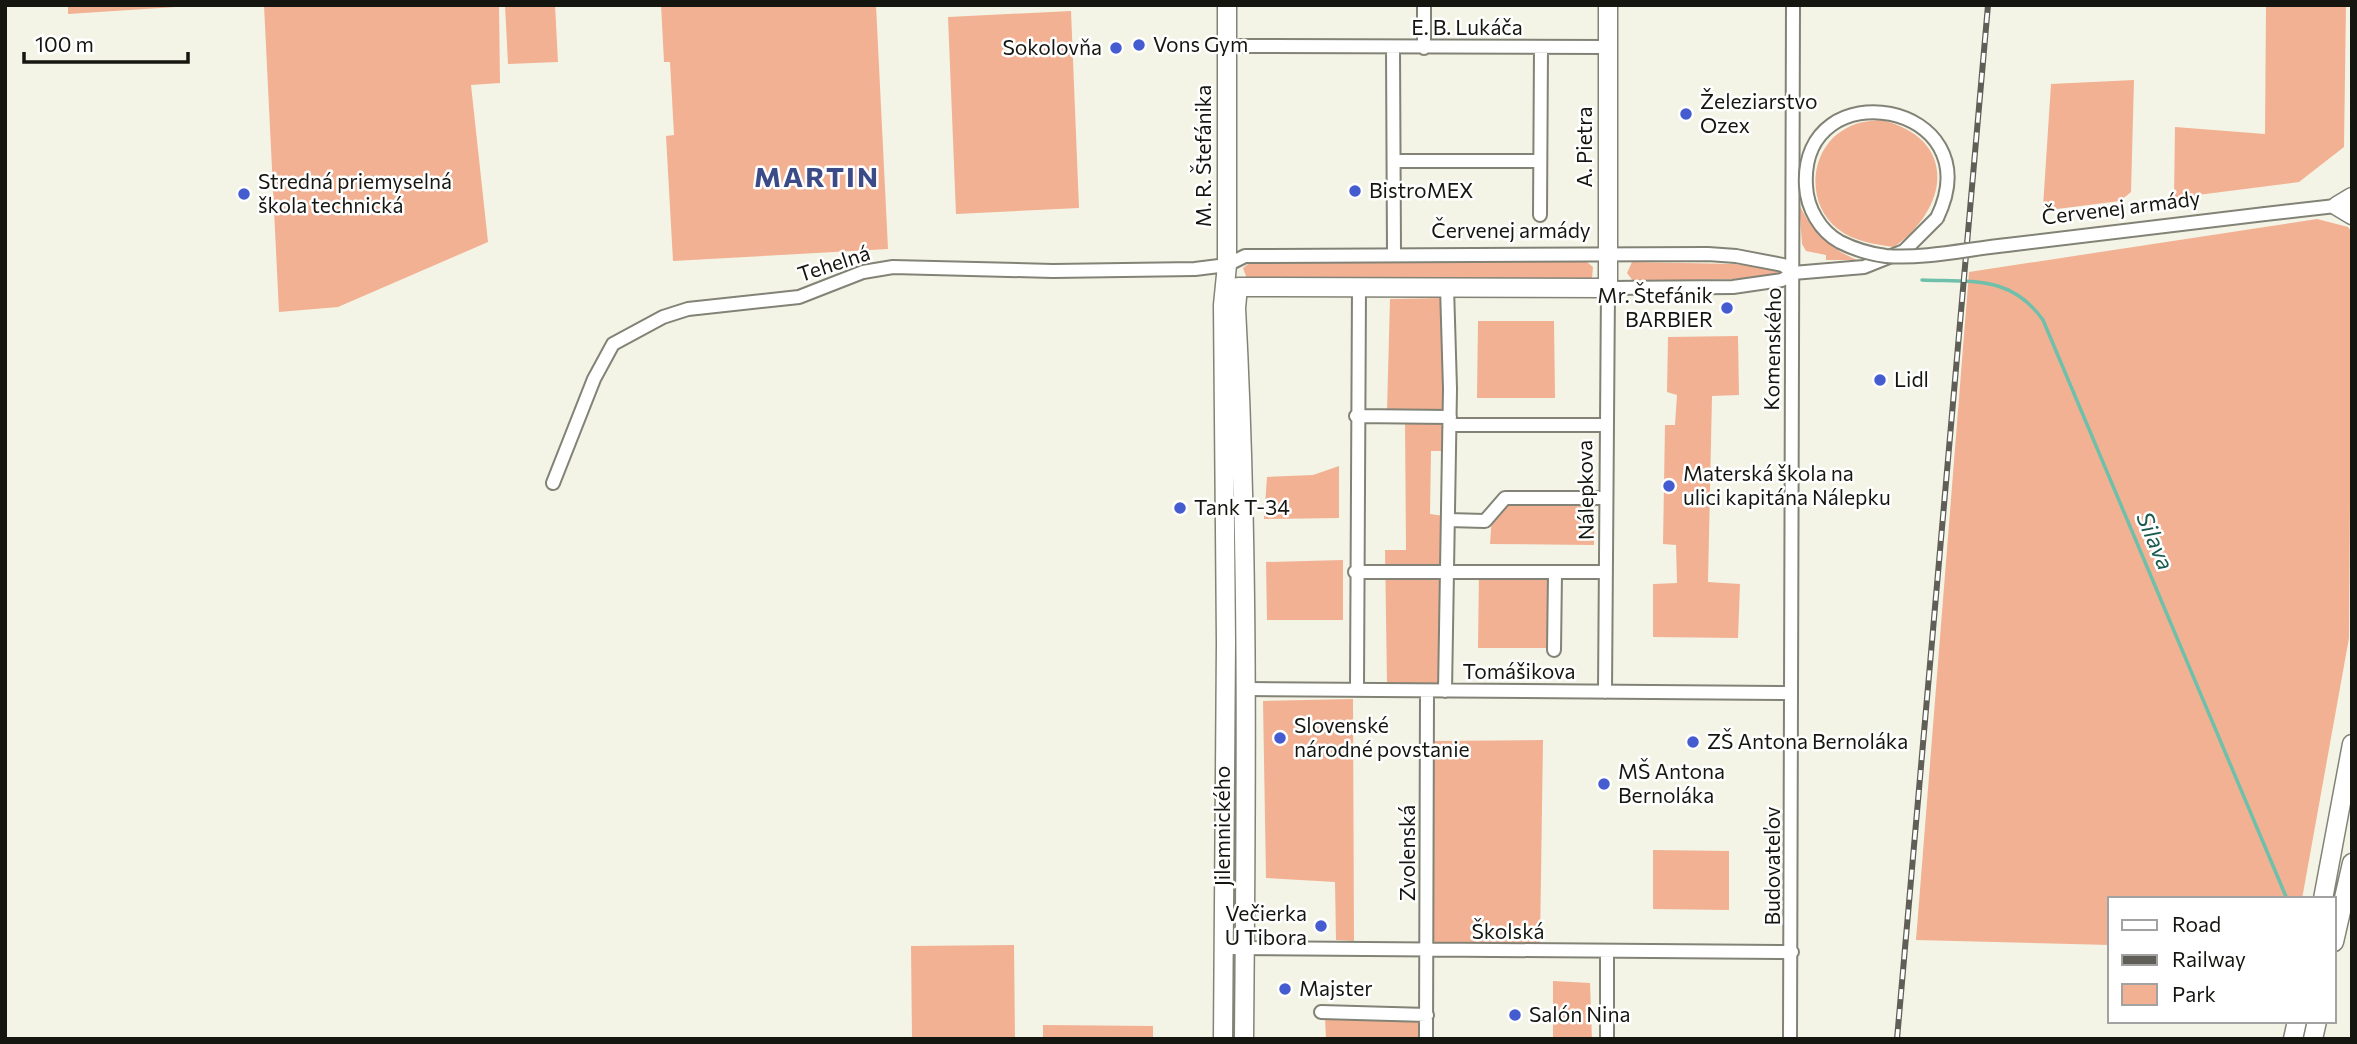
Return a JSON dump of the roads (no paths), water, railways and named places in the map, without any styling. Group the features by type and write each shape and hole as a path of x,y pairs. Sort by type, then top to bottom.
{"main road":[{"name":"M. R. Štefánika","path":"1227,5 1227,265"},
{"name":"A. Pietra","path":"1608,5 1608,288"},
{"path":"1227,265 1238,287"},
{"name":"Jilemnického","path":"1223,1039 1226,613 1223,305 1227,265"},
{"name":"Jilemnického","path":"1238,287 1236,308 1247,613 1244,1039"},
{"name":"Červenej armády","path":"1238,287 1608,288"},
{"path":"2323,897 2352,744"},
{"path":"2336,933 2352,863"}],"street":[{"path":"1424,5 1424,48"},
{"name":"Komenského","path":"1791,693 1793,5"},
{"name":"E. B. Lukáča","path":"1227,46 1608,47"},
{"name":"E. B. Lukáča","path":"1540,215 1541,47"},
{"name":"E. B. Lukáča","path":"1393,48 1394,254"},
{"name":"Červenej armády","path":"1608,288 1733,287 1782,280 1793,273 1878,263 1913,245 1937,218 1945,199 1946,171 1934,141 1919,125 1895,113 1866,111 1840,120 1818,141 1805,178 1814,214 1838,241 1883,256 1969,249 2348,205"},
{"path":"1394,161 1541,161"},
{"name":"Červenej armády","path":"1227,265 1245,256 1608,253 1736,256 1783,265 1793,273"},
{"name":"Tehelná","path":"553,483 594,379 613,344 663,317 688,309 799,297 863,272 893,267 1053,271 1195,269 1227,265"},
{"path":"1357,688 1355,572 1359,287"},
{"path":"1445,691 1450,421 1447,287"},
{"name":"Nálepkova","path":"1605,692 1608,288"},
{"path":"1356,416 1605,425"},
{"path":"1448,520 1485,521 1505,498 1606,498"},
{"path":"1355,572 1606,572"},
{"path":"1554,650 1555,573"},
{"path":"1226,613 1247,613"},
{"name":"Tomášikova","path":"1247,689 1791,693"},
{"name":"Zvolenská","path":"1426,1039 1427,691"},
{"name":"Budovateľov","path":"1790,1039 1791,693"},
{"name":"Školská","path":"1223,948 1792,952"},
{"path":"1607,951 1607,1039"},
{"path":"1321,1012 1427,1015"}],"waterway":[{"name":"Silava","path":"1922,280 1974,282 2004,288 2031,305 2043,320 2286,897"}],"railway":[{"path":"1897,1039 1988,5"}],"place":[{"name":"Vons Gym","path":"1139,45"},
{"name":"Sokolovňa","path":"1116,48"},
{"name":"Železiarstvo Ozex","path":"1686,114"},
{"name":"BistroMEX","path":"1355,191"},
{"name":"Stredná priemyselná škola technická","path":"244,194"},
{"name":"Mr. Štefánik BARBIER","path":"1727,308"},
{"name":"Lidl","path":"1880,380"},
{"name":"Materská škola na ulici kapitána Nálepku","path":"1669,486"},
{"name":"Tank T-34","path":"1180,508"},
{"name":"Slovenské národné povstanie","path":"1280,738"},
{"name":"ZŠ Antona Bernoláka","path":"1693,742"},
{"name":"MŠ Antona Bernoláka","path":"1604,784"},
{"name":"Večierka U Tibora","path":"1321,926"},
{"name":"Majster","path":"1285,989"},
{"name":"Salón Nina","path":"1515,1015"}],"district":[{"name":"MARTIN","path":"817,177"}]}
